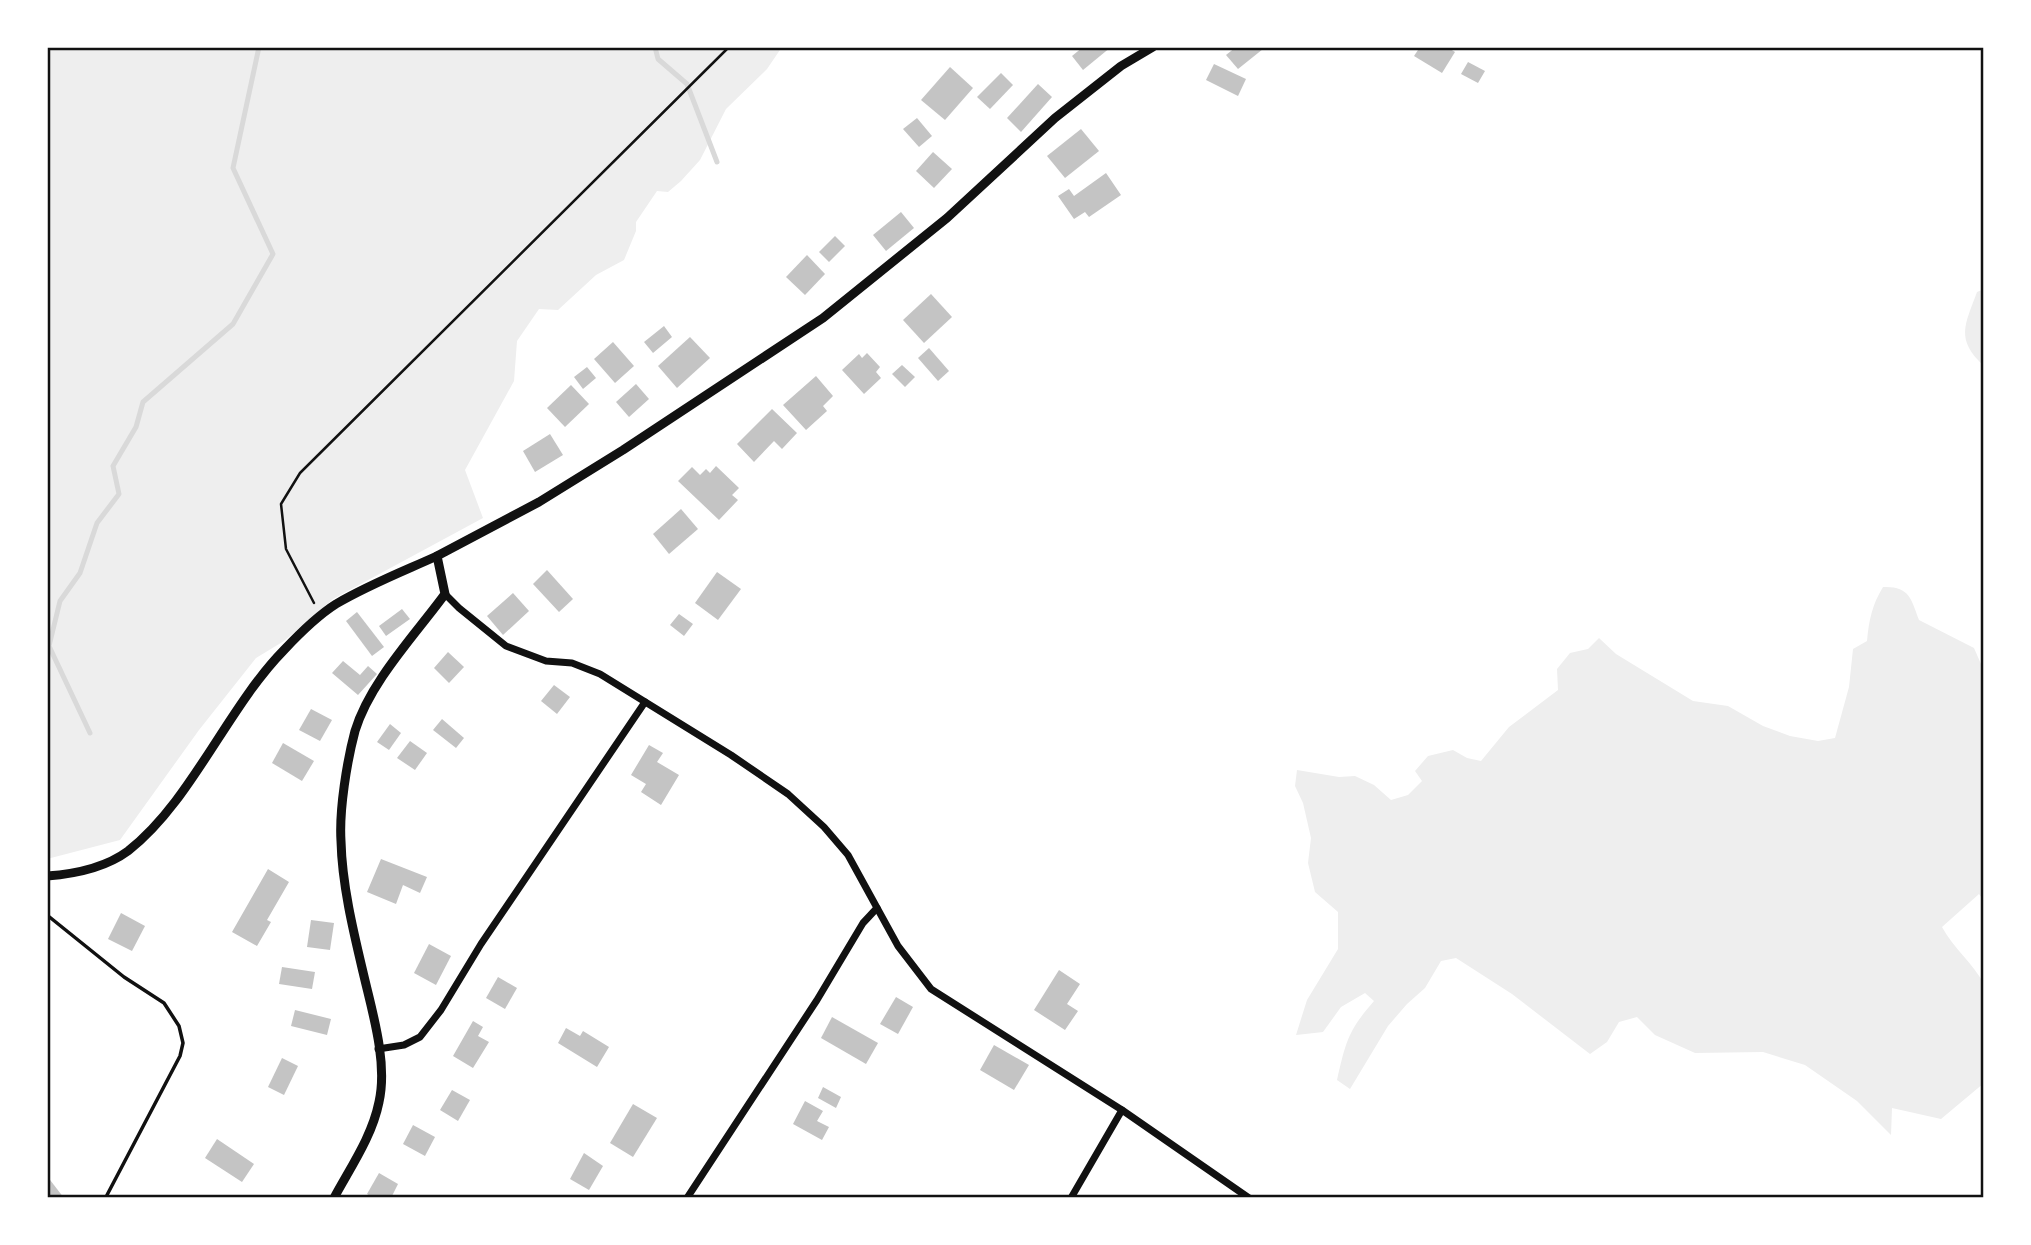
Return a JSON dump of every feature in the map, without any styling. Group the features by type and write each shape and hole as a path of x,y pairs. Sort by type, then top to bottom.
{"street":[{"path":"47,876 84,871 105,864 126,852 155,827 249,693 283,651 320,616 338,603 489,530 570,483 771,355 823,318 947,218 1055,118 1121,66 1153,47"},
{"path":"438,556 446,594 458,608 506,646 546,661 572,663 600,674 731,755 788,794 824,827 848,855 898,946 930,989 1122,1110 1249,1198"},
{"path":"334,1198 368,1136 380,1101 377,1030 350,908 341,840 346,777 356,730 367,703 380,681 446,594"},
{"path":"379,1049 404,1045 420,1037 441,1010 481,944 645,702"},
{"path":"687,1198 817,1000 863,923 877,908"},
{"path":"1071,1198 1122,1110"}],"lane":[{"path":"47,915 124,977 164,1003 179,1026 183,1043 180,1056 107,1195"}],"path":[{"path":"320,616 286,549 281,504 300,474 729,47"}],"shaded area":[{"path":"47,47 782,47 767,69 726,109 700,160 668,192 657,191 636,222 636,231 624,260 596,275 558,310 539,309 517,341 514,381 465,470 483,518 333,599 284,641 256,658 199,730 120,840 47,859"},
{"path":"1984,289 1984,366 1969,348 1965,331 1977,292"},
{"path":"1883,587 1904,591 1919,620 1974,648 1984,671 1984,901 1979,894 1942,927 1984,984 1984,1083 1941,1119 1892,1108 1891,1135 1857,1101 1805,1065 1763,1052 1695,1053 1655,1035 1637,1017 1619,1022 1607,1042 1590,1054 1512,994 1456,958 1441,961 1425,988 1388,1026 1350,1089 1337,1080 1343,1055 1353,1029 1374,1001 1365,993 1341,1007 1323,1032 1296,1035 1307,1000 1338,949 1338,912 1315,892 1308,863 1311,838 1303,803 1295,786 1297,770 1339,777 1355,776 1374,785 1391,800 1408,795 1422,781 1415,771 1428,756 1453,750 1467,758 1481,761 1509,727 1558,690 1557,669 1570,653 1588,649 1599,638 1616,654 1693,701 1728,706 1763,726 1790,736 1818,741 1835,738 1849,687 1853,649 1867,641 1872,613"}],"building":[{"path":"1083,47 1111,47 1083,70 1072,56"},
{"path":"1236,47 1263,49 1238,69 1226,55"},
{"path":"1420,47 1447,47 1455,52 1442,73 1414,56"},
{"path":"1468,62 1485,71 1478,83 1461,74"},
{"path":"1214,64 1246,79 1238,96 1206,80"},
{"path":"950,67 973,88 945,120 921,100"},
{"path":"1001,73 1013,85 990,109 977,97"},
{"path":"1038,84 1052,97 1021,132 1007,118"},
{"path":"917,118 932,136 919,147 903,129"},
{"path":"1081,129 1099,151 1065,178 1047,156"},
{"path":"933,152 952,169 934,188 916,171"},
{"path":"1106,173 1121,195 1089,217 1085,212 1074,219 1058,196 1069,189 1074,196"},
{"path":"901,212 914,228 886,251 873,235"},
{"path":"835,236 845,246 829,262 819,252"},
{"path":"807,255 825,274 805,295 786,277"},
{"path":"931,294 952,317 924,343 903,320"},
{"path":"664,326 672,337 653,353 644,342"},
{"path":"690,337 710,358 677,388 658,366"},
{"path":"613,342 634,366 615,383 594,359"},
{"path":"929,348 949,371 938,381 918,358"},
{"path":"867,353 880,367 876,372 881,378 864,394 842,370 859,354 862,358"},
{"path":"902,365 915,377 905,387 892,374"},
{"path":"587,367 596,378 583,389 574,377"},
{"path":"816,376 833,396 823,406 827,411 806,430 783,405"},
{"path":"636,384 649,399 629,417 616,402"},
{"path":"571,385 589,404 565,427 547,408"},
{"path":"772,409 797,433 782,449 774,441 754,462 737,444"},
{"path":"550,434 563,455 535,472 523,451"},
{"path":"716,466 739,488 732,495 738,500 719,520 678,481 692,467 700,475 706,469 710,473"},
{"path":"681,509 698,529 669,554 653,534"},
{"path":"547,570 573,599 559,612 533,584"},
{"path":"717,572 741,589 718,620 695,603"},
{"path":"513,593 529,611 503,635 487,616"},
{"path":"402,609 410,619 386,636 379,626"},
{"path":"357,612 384,647 372,656 346,621"},
{"path":"679,614 693,624 684,636 670,625"},
{"path":"448,652 464,667 449,683 434,668"},
{"path":"343,661 360,675 368,666 377,674 358,695 332,673"},
{"path":"554,685 570,697 557,714 541,701"},
{"path":"311,709 332,720 320,741 299,730"},
{"path":"442,719 464,738 456,748 433,730"},
{"path":"390,724 401,733 389,750 377,742"},
{"path":"410,741 427,753 415,770 397,758"},
{"path":"283,743 314,761 302,781 272,763"},
{"path":"649,745 663,753 657,762 679,775 661,805 641,792 646,784 631,775"},
{"path":"381,859 427,877 420,893 403,885 396,904 367,892"},
{"path":"268,869 289,882 267,920 271,922 257,946 232,932"},
{"path":"121,913 145,926 132,951 108,939"},
{"path":"311,920 334,923 330,950 307,947"},
{"path":"429,944 451,956 436,985 414,973"},
{"path":"282,967 315,972 312,989 279,984"},
{"path":"1059,970 1080,984 1067,1004 1078,1011 1065,1030 1034,1010"},
{"path":"498,977 517,988 505,1009 486,998"},
{"path":"896,997 913,1007 898,1034 880,1024"},
{"path":"295,1010 331,1019 327,1035 291,1026"},
{"path":"832,1017 878,1043 866,1064 821,1038"},
{"path":"473,1021 483,1027 478,1036 489,1042 473,1068 453,1056"},
{"path":"566,1028 580,1036 583,1031 609,1047 597,1067 558,1043"},
{"path":"994,1045 1029,1065 1014,1090 980,1070"},
{"path":"282,1058 298,1066 284,1095 268,1087"},
{"path":"823,1087 841,1097 836,1108 818,1098"},
{"path":"452,1090 470,1100 458,1121 440,1110"},
{"path":"805,1101 823,1111 817,1121 829,1127 822,1140 793,1124"},
{"path":"633,1104 657,1118 633,1157 610,1143"},
{"path":"413,1125 435,1137 425,1156 403,1144"},
{"path":"217,1139 254,1164 242,1182 205,1158"},
{"path":"584,1153 603,1166 589,1190 570,1179"},
{"path":"379,1173 398,1184 391,1198 373,1198 367,1194"},
{"path":"47,1176 64,1198 47,1198"}],"waterway":[{"path":"90,733 49,646 60,601 80,573 97,523 119,494 113,466 136,427 143,402 233,324 273,254 233,168 259,47"},
{"path":"655,47 658,59 687,84 717,162"}]}
